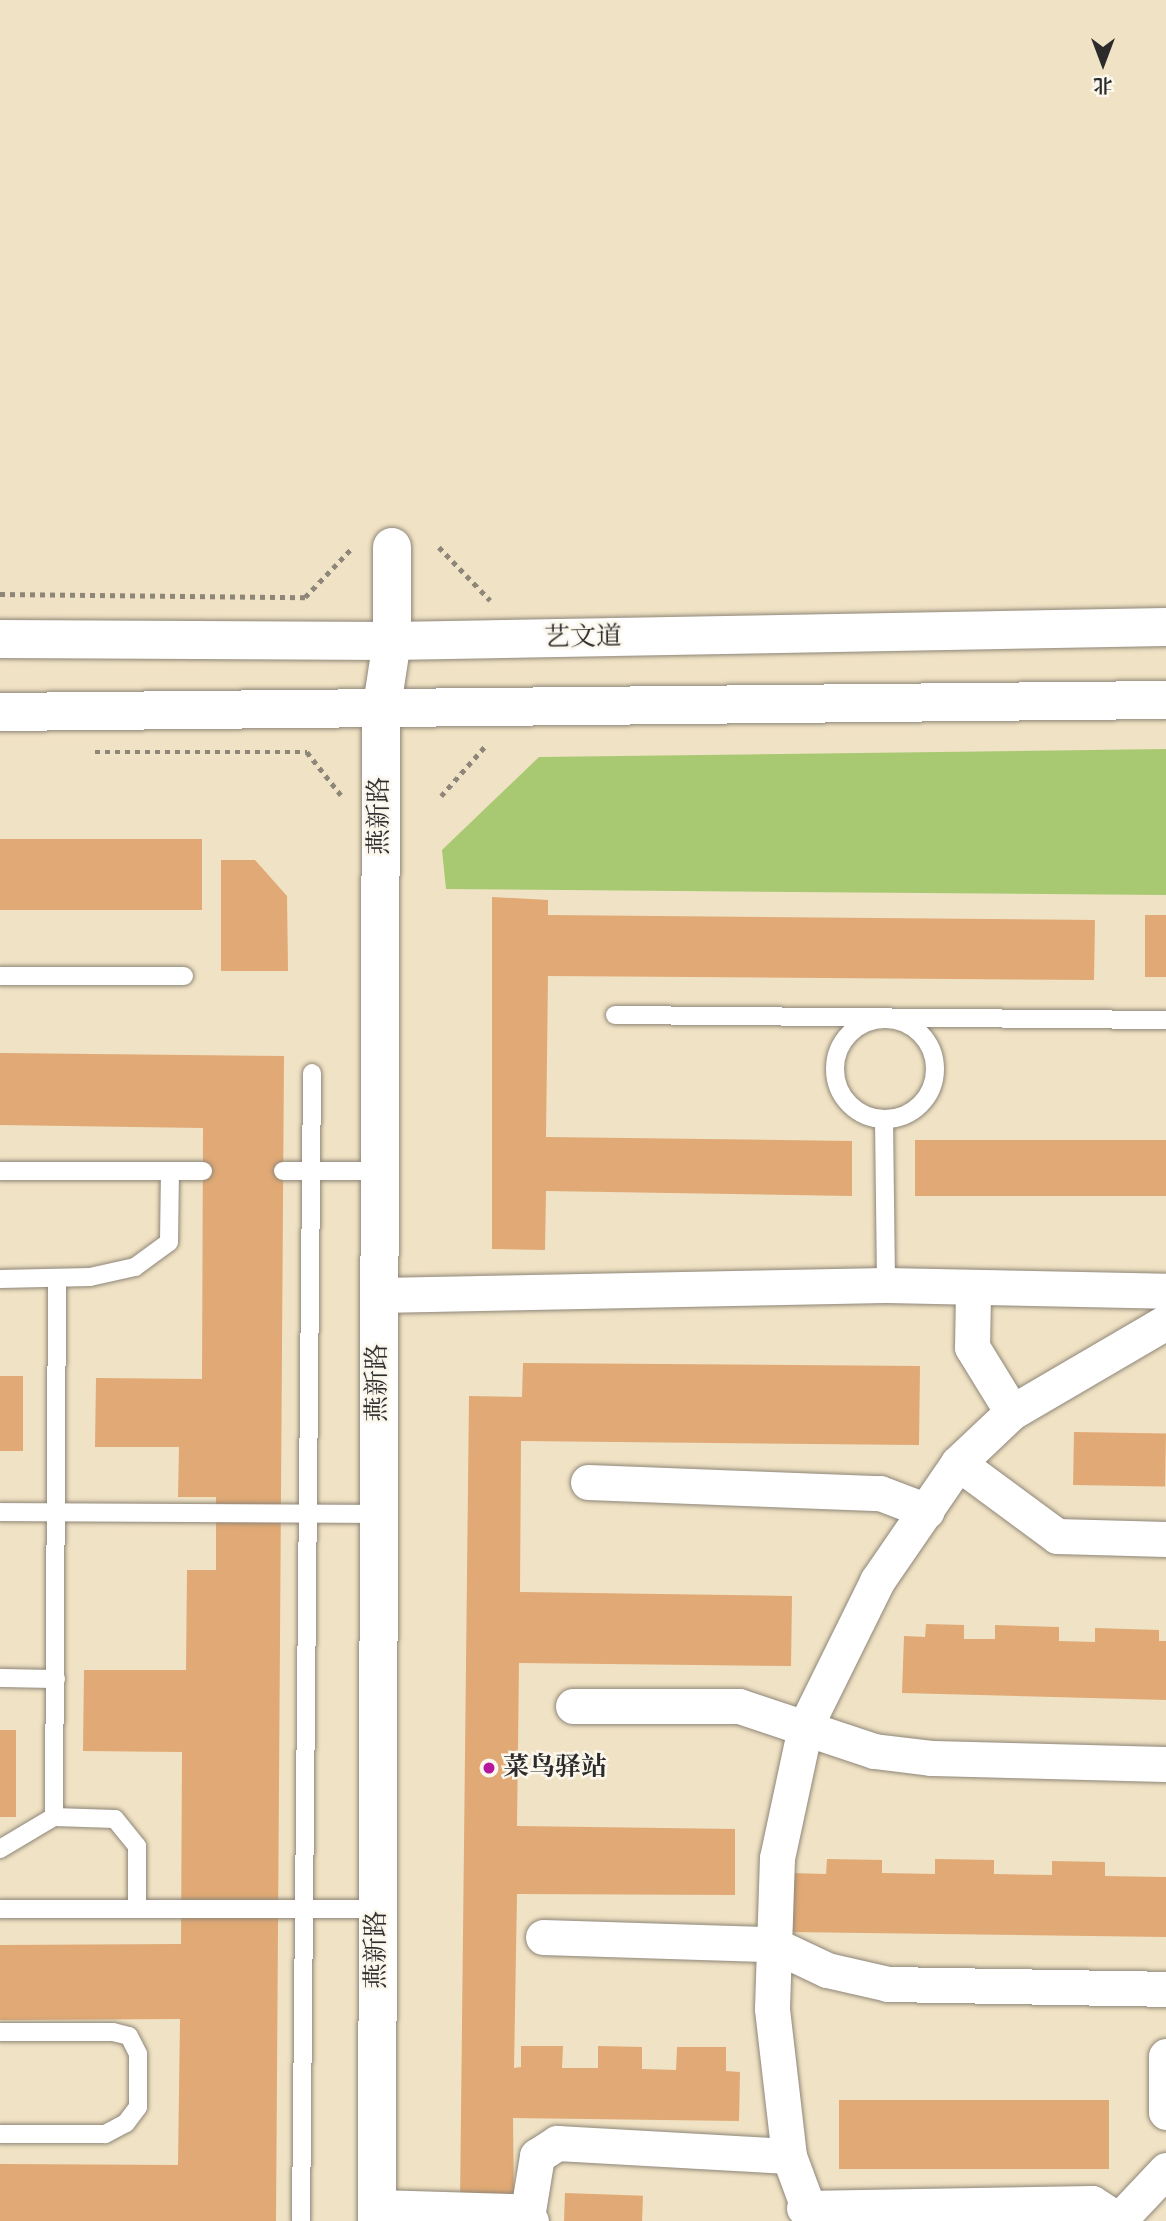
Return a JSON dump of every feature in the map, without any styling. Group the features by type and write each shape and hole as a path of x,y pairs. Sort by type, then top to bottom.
{"main road":[{"name":"燕新路","path":"377,2214 381,712 391,641 392,547"},
{"name":"艺文道","path":"0,639 391,641 1166,627"},
{"path":"0,712 381,712 1166,700"}],"street":[{"path":"379,1295 886,1285 973,1292 1166,1291"},
{"path":"973,1292 972,1347 1012,1412"},
{"path":"1166,1322 1012,1412 958,1463 877,1581 805,1727 777,1858 772,1944 778,2086 789,2155 808,2214 1092,2203 1118,2220 1166,2169"},
{"path":"958,1463 1057,1536 1166,1539"},
{"path":"588,1482 880,1493 926,1511"},
{"path":"573,1706 739,1706 874,1751 931,1758 1166,1764"},
{"path":"543,1937 772,1944 827,1970 888,1984 1166,1989"},
{"path":"1166,2056 1166,2112"},
{"path":"377,2214 529,2219 537,2156 557,2143 789,2155"}],"lane":[{"path":"0,976 184,976"},
{"path":"615,1015 1166,1020"},
{"path":"879,1018 912,1027 924,1038 935,1067 933,1083 915,1109 884,1119 853,1108 835,1079 840,1046 850,1032 879,1018"},
{"path":"301,2221 312,1073"},
{"path":"884,1119 886,1285"},
{"path":"0,1171 203,1171"},
{"path":"0,1279 57,1279 135,1267 169,1242 170,1171"},
{"path":"283,1171 379,1171"},
{"path":"54,1817 58,1512 57,1279"},
{"path":"0,1512 378,1514"},
{"path":"0,1678 57,1679"},
{"path":"0,1849 54,1817 115,1819 136,1846 137,1909"},
{"path":"0,1909 377,1909"},
{"path":"0,2032 129,2036 138,2054 138,2107 105,2134 0,2134"}],"path":[{"path":"0,594 304,597 353,547"},
{"path":"439,547 487,600 501,600"},
{"path":"84,752 307,752 341,795"}],"green space":[{"path":"1166,749 1166,895 446,889 442,850 539,757"}],"building":[{"path":"0,839 202,839 202,910 0,910"},
{"path":"221,860 255,860 287,896 288,971 221,971"},
{"path":"492,897 548,900 548,915 1095,920 1094,980 548,976 546,1137 852,1141 852,1196 546,1191 545,1250 492,1249"},
{"path":"1145,915 1166,915 1166,977 1145,977"},
{"path":"0,1053 284,1056 276,2221 0,2221 0,2164 178,2165 180,2019 0,2020 0,1945 181,1944 182,1752 83,1751 84,1670 186,1670 187,1570 216,1570 216,1497 178,1497 179,1447 95,1447 96,1378 202,1379 203,1128 0,1125"},
{"path":"915,1140 1166,1140 1166,1196 915,1196"},
{"path":"523,1363 920,1366 919,1445 521,1441 520,1592 792,1596 791,1666 519,1663 517,1826 735,1829 735,1895 517,1894 514,2068 521,2067 521,2046 563,2046 562,2068 598,2068 598,2046 642,2047 642,2069 676,2070 677,2047 726,2047 726,2071 740,2072 739,2121 513,2118 514,2204 460,2203 469,1396 522,1397"},
{"path":"0,1376 23,1376 23,1451 0,1451"},
{"path":"1074,1432 1166,1434 1165,1487 1073,1485"},
{"path":"926,1624 964,1625 964,1639 995,1639 995,1625 1059,1627 1059,1641 1095,1642 1095,1628 1159,1630 1159,1641 1166,1641 1166,1700 902,1693 904,1636 925,1637"},
{"path":"0,1730 16,1730 16,1817 0,1817"},
{"path":"827,1859 882,1860 882,1873 935,1874 935,1859 994,1860 994,1874 1052,1875 1052,1861 1105,1862 1105,1876 1166,1877 1166,1937 789,1932 790,1873 826,1874"},
{"path":"839,2100 1109,2100 1109,2169 839,2169"},
{"path":"565,2193 643,2196 642,2221 564,2221"}],"place":[{"name":"菜鸟驿站","path":"489,1768"}]}
